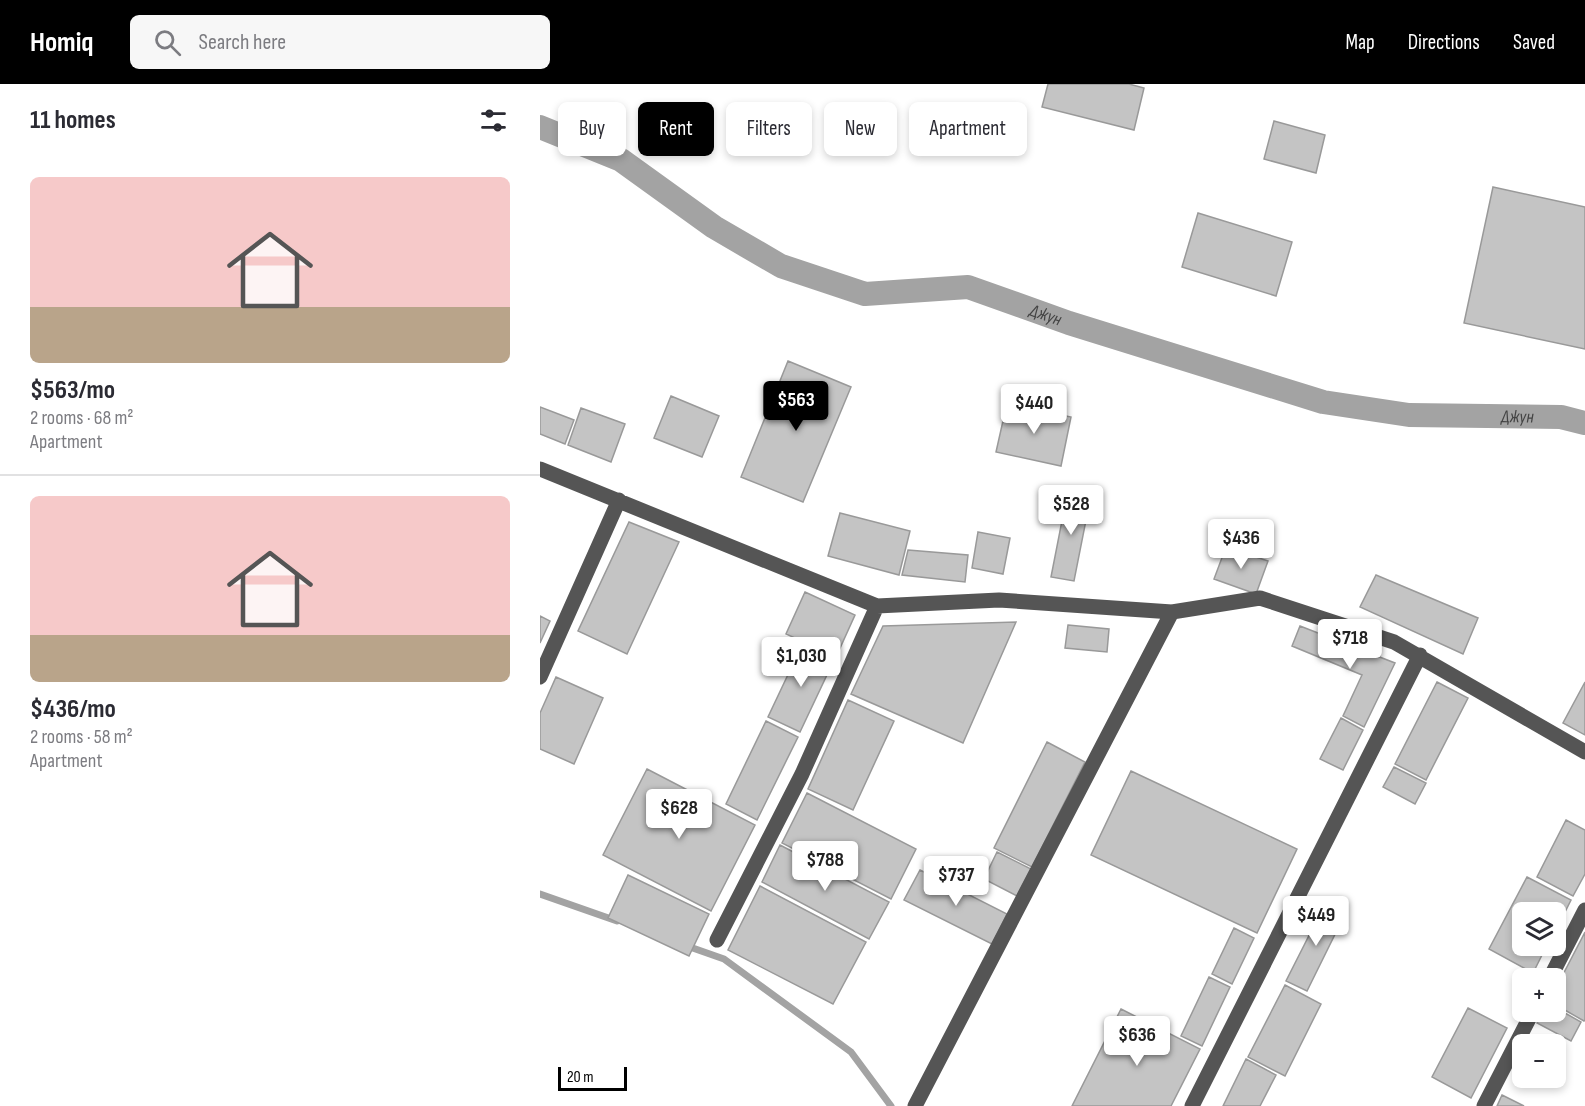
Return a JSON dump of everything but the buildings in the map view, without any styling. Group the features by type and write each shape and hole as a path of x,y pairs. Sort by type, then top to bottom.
{"street":[{"path":"540,469 877,606 999,600 1172,612 1260,598 1394,642 1585,752"},
{"path":"540,677 619,500"},
{"path":"717,940 797,785 877,606"},
{"path":"915,1106 1172,612"},
{"path":"1192,1106 1420,656"},
{"path":"1555,968 1585,910"},
{"path":"1484,1106 1527,1022"}],"waterway":[{"name":"Джун","path":"540,127 621,160 714,227 781,266 865,294 968,287 1069,323 1323,402 1409,415 1561,417 1585,423"},
{"path":"540,894 617,921"},
{"path":"687,946 724,959 851,1052 891,1106"}]}
